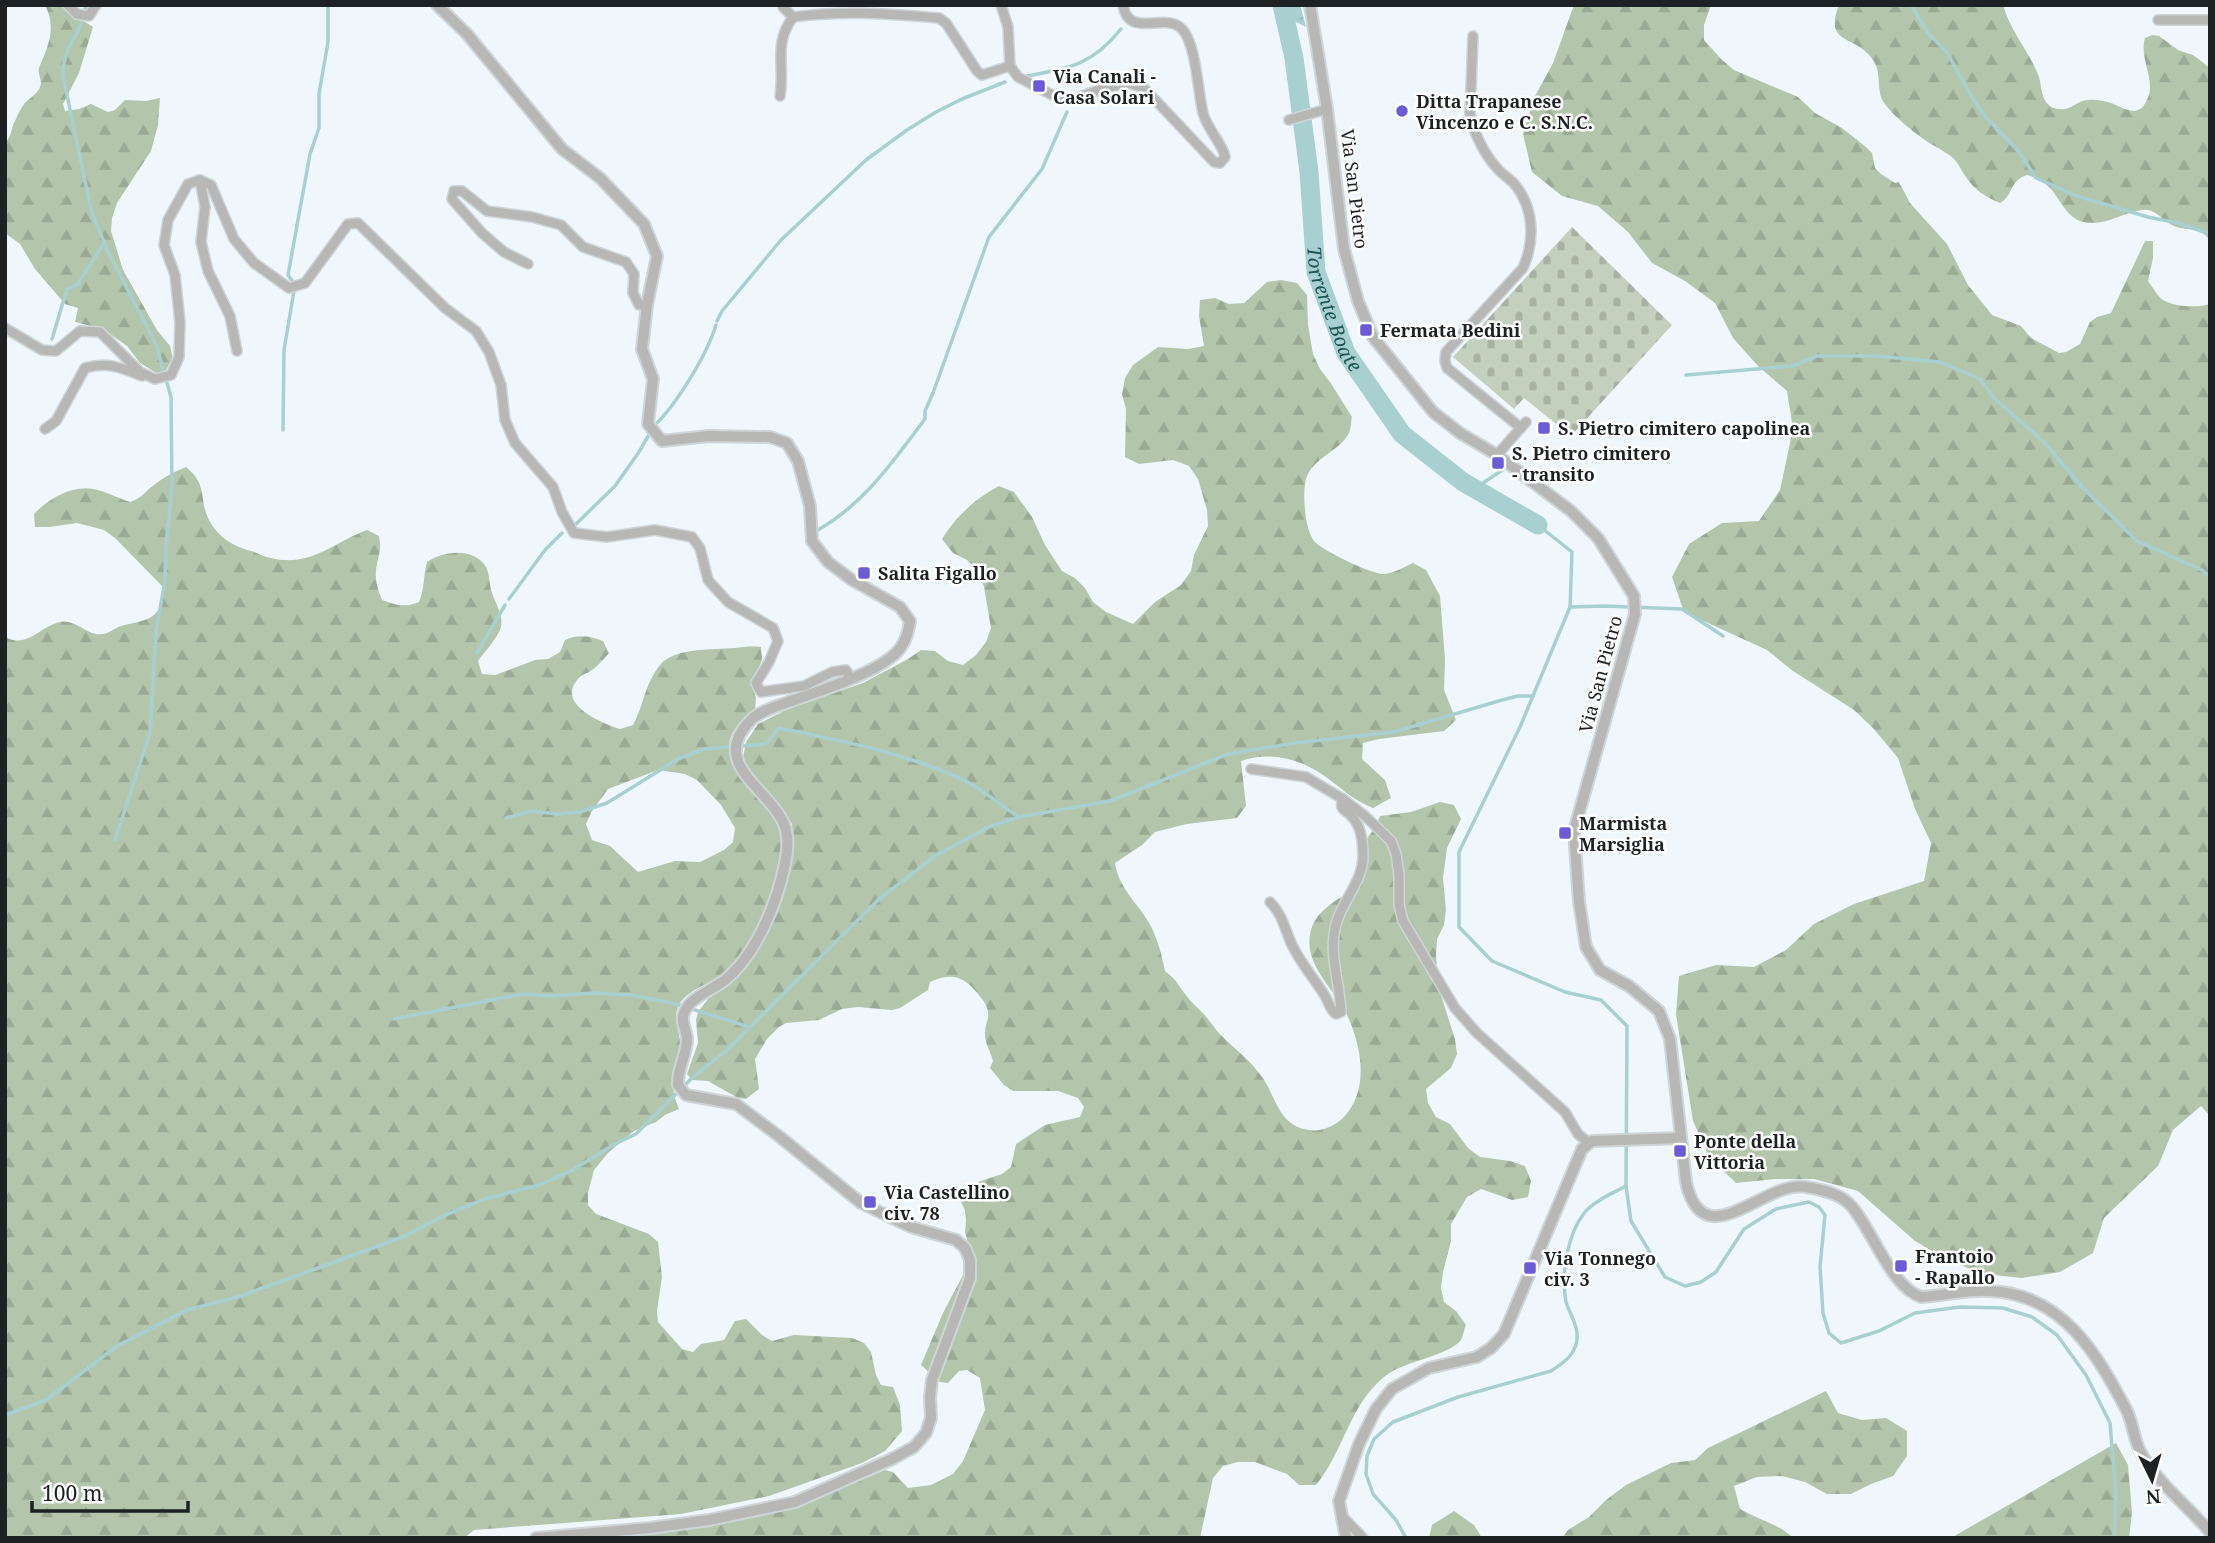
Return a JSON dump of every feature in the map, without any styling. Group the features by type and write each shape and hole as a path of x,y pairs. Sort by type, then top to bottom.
{"street":[{"path":"68,5 77,13 89,16 96,5"},
{"path":"437,5 467,34 562,149 600,178 644,224 657,256 642,349 653,379 648,424 662,441 709,436 770,437 787,443 799,461 810,506 812,541 828,562 852,580 900,607 910,621 908,636 896,653 876,667 777,706 752,719 738,739 736,760 745,775 782,818 787,836 786,863 768,918 746,958 726,979 691,1003 684,1012 682,1021 687,1037 677,1074 680,1090 686,1095 736,1104 861,1203 911,1227 956,1240 965,1248 970,1260 970,1278 932,1380 932,1418 926,1433 914,1447 795,1502 709,1520 536,1538"},
{"path":"1002,5 1008,27 1010,66 1018,77 1062,100 1128,83 1144,88 1214,162 1220,163 1225,157 1223,149 1210,132 1192,48 1183,29 1172,23 1138,24 1129,19 1123,5"},
{"name":"Via San Pietro","path":"1310,5 1327,109 1343,249 1366,323 1386,356 1433,412 1571,511 1598,538 1634,596 1635,614 1574,831 1579,902 1586,947 1600,970 1629,986 1659,1011 1670,1039 1689,1192 1696,1206 1706,1214 1719,1217 1738,1212 1771,1192 1786,1187 1806,1187 1837,1195 1850,1204 1874,1238 1896,1277 1912,1294 1921,1297 1991,1290 2011,1293 2040,1303 2069,1323 2102,1365 2129,1415 2139,1450 2176,1498 2209,1531"},
{"path":"783,7 793,17"},
{"path":"780,96 782,81 779,46 785,28 793,17 822,12 867,12 939,18 946,23 982,75 1010,66"},
{"path":"2158,20 2210,20"},
{"path":"1473,36 1470,114 1472,126 1496,167 1515,184 1527,203 1532,223 1523,268 1446,352 1447,368 1524,425 1497,456"},
{"path":"1293,119 1327,109"},
{"path":"5,328 42,350 56,351 80,331 100,332 140,372 155,379 172,375 179,357 180,322 174,275 164,245 168,220 188,184 200,180 211,185 234,239 254,263 289,288 305,283 348,224 358,223 445,308 476,331 493,363 500,385 505,420 515,443 553,487 562,512 574,533 607,537 655,530 692,537 699,548 708,580 728,602 773,628 778,641 756,683 761,692 804,686 832,672 846,670 850,678"},
{"path":"200,180 205,207 201,242 208,271 230,316 237,351"},
{"path":"528,264 504,252 482,233 452,199 454,191 462,191 487,211 532,216 561,225 583,247 626,262 634,274 633,293 639,305 647,305"},
{"path":"45,429 56,421 85,368 98,364 114,365 148,376"},
{"path":"1251,769 1306,777 1343,799 1391,841 1396,854 1399,905 1403,921 1455,1008 1476,1033 1565,1112 1578,1134 1588,1142"},
{"path":"1270,902 1285,923 1291,944 1328,1000 1332,1011 1336,1014 1340,1012 1333,946 1337,921 1360,875 1363,857 1359,828 1353,817 1343,809 1343,799"},
{"path":"1346,1538 1339,1502 1359,1444 1376,1409 1392,1389 1429,1368 1477,1357 1491,1348 1504,1334 1582,1149 1588,1142 1605,1140 1681,1138"},
{"path":"1341,1515 1363,1538"}],"green space":[{"path":"45,5 59,5 93,27 79,73 63,104 65,111 91,104 108,112 115,110 125,100 146,101 160,98 158,125 151,151 117,203 111,231 123,270 157,330 170,346 173,359 165,371 158,374 140,363 127,346 103,329 75,322 78,308 65,304 35,269 20,244 5,233 5,143 22,107 40,86 39,68 51,30"},
{"path":"1574,5 1711,5 1704,25 1704,40 1722,60 1734,70 1798,97 1815,113 1842,128 1866,147 1872,153 1875,168 1895,183 1899,182 1910,203 1947,244 1968,285 1992,315 2021,326 2031,338 2059,353 2080,344 2090,322 2111,313 2145,241 2153,241 2153,258 2148,281 2161,298 2180,305 2210,304 2210,1116 2201,1106 2173,1130 2158,1166 2104,1218 2093,1253 2060,1272 2022,1278 1984,1274 1949,1261 1915,1241 1858,1191 1814,1179 1736,1183 1709,1157 1693,1121 1676,1014 1679,976 1716,965 1754,967 1786,950 1814,924 1854,904 1924,881 1931,843 1915,809 1898,758 1854,710 1793,671 1767,650 1684,612 1672,577 1689,544 1722,523 1759,521 1780,490 1793,429 1787,391 1758,366 1733,338 1715,303 1685,281 1652,263 1628,232 1598,206 1562,196 1532,172 1523,134 1534,98 1553,63"},
{"path":"1839,5 2003,5 2037,72 2044,99 2058,109 2083,101 2099,100 2128,110 2141,109 2150,88 2144,55 2145,38 2152,35 2159,36 2178,50 2193,55 2210,68 2210,241 2199,232 2176,227 2148,210 2136,211 2104,222 2082,222 2065,209 2047,185 2027,175 2014,184 2008,196 2000,203 1985,196 1973,186 1952,157 1912,130 1887,107 1881,96 1873,60 1858,46 1838,34 1835,18"},
{"path":"1572,227 1672,325 1571,436 1524,398 1514,409 1453,357"},
{"path":"1281,280 1297,283 1307,295 1313,354 1352,417 1350,431 1344,440 1317,462 1307,476 1304,498 1309,530 1320,546 1377,573 1387,574 1413,563 1426,570 1440,596 1445,659 1444,690 1456,720 1444,731 1363,743 1362,759 1385,780 1391,798 1373,808 1353,798 1304,764 1283,758 1252,758 1241,761 1246,806 1237,818 1187,824 1155,832 1142,845 1115,863 1122,884 1152,928 1165,971 1217,1031 1254,1067 1282,1114 1295,1126 1320,1130 1339,1122 1352,1107 1357,1095 1361,1067 1352,1026 1319,973 1310,951 1312,927 1326,908 1360,886 1366,840 1380,816 1411,812 1440,802 1454,805 1461,819 1447,848 1443,878 1446,910 1444,925 1437,939 1436,955 1438,986 1455,1039 1457,1054 1451,1068 1426,1089 1428,1103 1436,1117 1450,1124 1468,1148 1480,1157 1525,1166 1531,1181 1528,1197 1512,1200 1481,1189 1467,1197 1451,1224 1451,1241 1441,1288 1444,1302 1456,1311 1466,1325 1461,1340 1447,1350 1396,1369 1375,1385 1356,1412 1334,1458 1316,1485 1299,1485 1287,1474 1255,1462 1238,1462 1223,1466 1213,1478 1200,1538 607,1538 706,1525 790,1507 819,1498 885,1470 893,1472 908,1488 931,1485 953,1474 963,1461 985,1410 980,1378 967,1370 959,1371 948,1383 940,1382 921,1365 964,1273 968,1243 965,1210 960,1200 978,1182 1002,1174 1011,1167 1016,1144 1045,1125 1080,1117 1084,1107 1078,1098 1058,1091 1013,1091 1004,1085 990,1068 993,1061 985,1038 988,1015 986,1004 968,983 951,977 930,982 928,990 900,1008 842,1009 819,1020 786,1023 779,1027 767,1039 755,1059 759,1089 746,1099 738,1098 708,1081 692,1080 687,1074 698,1043 698,1012 708,999 734,980 771,926 786,886 794,846 792,824 780,805 753,777 743,758 746,742 758,724 788,709 863,683 921,650 935,651 948,661 963,665 976,655 986,642 991,628 984,587 979,572 967,560 953,553 942,539 967,508 999,486 1014,492 1032,517 1045,545 1062,571 1075,578 1093,602 1106,612 1133,624 1155,602 1181,585 1191,571 1194,555 1208,526 1207,510 1198,479 1189,466 1173,460 1139,464 1125,457 1126,409 1122,394 1125,378 1133,365 1158,347 1188,349 1204,346 1199,316 1200,300 1215,298 1229,304 1244,303 1267,282"},
{"path":"186,467 198,480 209,520 221,536 266,557 298,560 367,530 379,536 376,582 382,600 405,605 419,602 427,562 450,553 474,556 486,567 501,620 498,634 478,661 482,674 495,675 535,660 548,659 560,652 565,640 570,638 584,636 603,641 609,653 595,668 580,677 573,687 572,696 583,711 620,729 633,725 651,679 667,659 695,650 761,647 762,660 752,685 756,698 755,711 737,726 729,742 735,767 772,815 781,833 779,864 765,913 757,933 737,960 717,978 690,993 680,1003 676,1015 680,1049 673,1081 679,1109 634,1131 608,1153 594,1170 588,1205 596,1214 649,1234 658,1242 662,1277 658,1322 682,1349 693,1352 701,1344 724,1340 735,1321 746,1319 772,1341 794,1335 852,1338 864,1343 871,1352 881,1385 893,1387 900,1405 902,1431 885,1451 862,1463 769,1496 681,1514 474,1530 464,1538 5,1538 5,637 13,640 27,639 60,622 103,634 152,617 160,606 163,587 115,538 104,530 77,523 35,527 34,514 53,498 85,488 130,502","holes":["658,770 685,774 697,780 721,805 735,828 733,842 724,850 700,862 675,861 638,872 610,846 592,840 586,824 608,789"]},
{"path":"1826,1391 1838,1413 1862,1420 1886,1418 1907,1431 1907,1456 1893,1476 1851,1494 1827,1494 1805,1482 1782,1476 1757,1477 1734,1486 1740,1509 1775,1525 1793,1538 1562,1538 1568,1530 1589,1517 1626,1485 1671,1463 1695,1460 1708,1448"},
{"path":"2116,1443 2128,1465 2132,1513 2129,1538 1951,1538"},
{"path":"1454,1511 1474,1525 1482,1538 1429,1538 1432,1525"}],"water":[{"path":"1274,5 1300,5 1306,27 1278,13"}],"waterway":[{"path":"86,5 81,24 66,56 63,76 91,210 108,252 156,344 171,397 172,487 165,581 156,631 150,733 115,840"},
{"path":"283,430 284,350 295,285 288,275 310,154 319,128 319,94 328,42 328,5"},
{"name":"Torrente Boate","path":"1282,5 1294,58 1309,172 1316,272 1346,353 1402,434 1463,482 1538,525"},
{"path":"1911,5 1928,33 1947,52 1985,116 2019,152 2036,178 2077,196 2210,234"},
{"path":"1027,76 1068,67 1090,58 1121,29"},
{"path":"717,321 722,311 781,240 866,160 936,112 1005,82"},
{"path":"818,530 864,494 925,419 925,411 989,237 1042,169 1067,112"},
{"path":"52,339 67,289 77,285 104,243"},
{"path":"654,426 672,406 690,379 716,325"},
{"path":"1686,375 1793,366 1817,356 1876,356 1940,362 1980,379 1994,398 2044,442 2084,489 2137,541 2202,570 2210,577"},
{"path":"574,526 615,486 650,433"},
{"path":"1474,489 1504,469"},
{"path":"1538,525 1572,552 1570,607 1520,727 1459,852 1459,927 1492,961 1565,992 1601,1000 1627,1026 1626,1186 1631,1221 1665,1277 1685,1286 1701,1282 1716,1272 1744,1229 1776,1209 1809,1202 1819,1207 1825,1215 1820,1267 1823,1313 1829,1333 1841,1343 1879,1331 1915,1313 1960,1307 2003,1308 2032,1317 2057,1335 2086,1375 2110,1423 2116,1496 2114,1538"},
{"path":"509,599 545,550 562,533"},
{"path":"477,653 505,605"},
{"path":"1570,607 1682,609 1723,636"},
{"path":"5,1415 46,1400 117,1346 187,1310 238,1297 405,1236 443,1216 485,1199 539,1185 571,1171 636,1134 691,1079 727,1050 877,901 935,856 991,826 1019,817 1110,801 1228,754 1295,743 1394,732 1502,700 1533,696"},
{"path":"506,818 532,811 558,814 580,812 607,803 678,759 704,749 766,744 779,728 866,747 929,766 969,783 1019,817"},
{"path":"394,1019 522,994 550,996 594,993 630,995 673,1003 749,1027"},
{"path":"1406,1538 1396,1520 1373,1494 1366,1474 1367,1456 1374,1439 1393,1422 1458,1397 1551,1371 1566,1360 1577,1340 1565,1291 1565,1267 1570,1243 1585,1212 1626,1186"}],"place":[{"name":"Via Canali - Casa Solari","path":"1039,86"},
{"name":"Ditta Trapanese Vincenzo e C. S.N.C.","path":"1402,111"},
{"name":"Fermata Bedini","path":"1366,330"},
{"name":"S. Pietro cimitero capolinea","path":"1544,428"},
{"name":"S. Pietro cimitero - transito","path":"1498,463"},
{"name":"Salita Figallo","path":"864,573"},
{"name":"Marmista Marsiglia","path":"1565,833"},
{"name":"Ponte della Vittoria","path":"1680,1151"},
{"name":"Via Castellino civ. 78","path":"870,1202"},
{"name":"Frantoio - Rapallo","path":"1901,1266"},
{"name":"Via Tonnego civ. 3","path":"1530,1268"}]}
